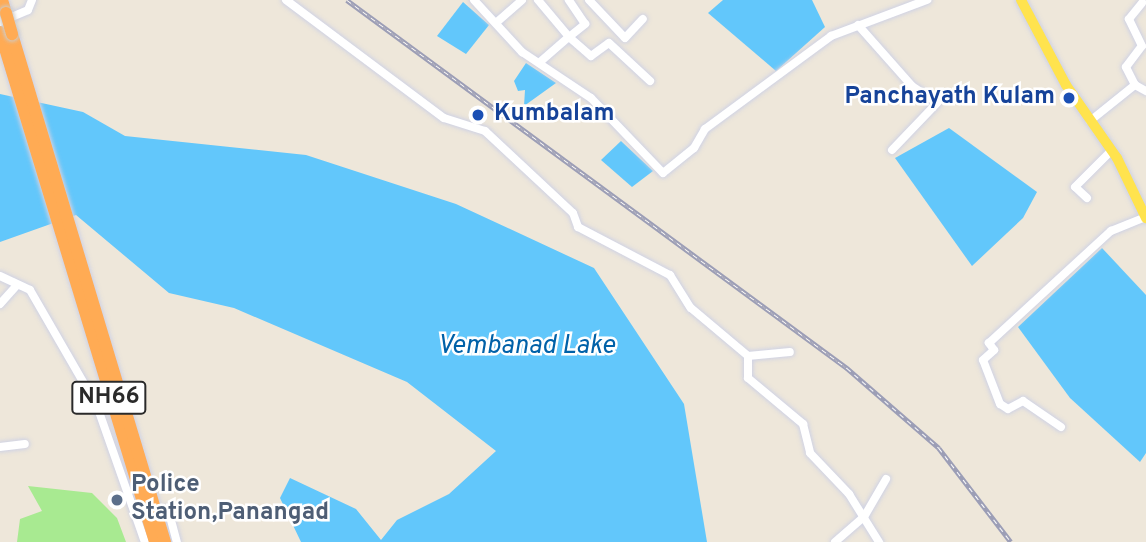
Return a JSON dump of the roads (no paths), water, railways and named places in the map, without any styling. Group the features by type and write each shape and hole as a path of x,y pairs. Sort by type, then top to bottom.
{"highway":[{"name":"NH66","path":"2,0 7,17 5,35 165,542"},
{"name":"NH66","path":"15,68 64,254 155,542"}],"main road":[{"path":"1021,0 1090,121 1112,150 1146,218"}],"street":[{"path":"7,17 32,0"},
{"path":"286,0 444,118 485,131 573,213 578,227 670,275 691,309 748,356 790,352"},
{"path":"474,0 522,52 591,98 663,173 694,148 705,129 831,36 927,0"},
{"path":"497,22 522,0"},
{"path":"538,0 569,37 591,56 614,45 650,81"},
{"path":"540,62 585,24 569,0"},
{"path":"589,0 625,38 643,19"},
{"path":"1142,3 1129,19 1142,46 1126,67 1135,85 1146,91"},
{"path":"858,25 912,86 937,103 892,150"},
{"path":"1090,121 1135,85 1146,80"},
{"path":"1087,198 1075,187 1112,150"},
{"path":"1061,427 1023,401 1008,410 1000,404 983,360 993,350 989,343 1111,231 1146,218"},
{"path":"0,276 16,286 30,290 97,406 134,504 145,542"},
{"path":"0,304 16,286"},
{"path":"748,356 748,379 803,424 810,453 863,517 878,542"},
{"path":"0,447 25,444"},
{"path":"835,542 863,517 886,479"},
{"path":"168,509 177,542"}],"water":[{"path":"723,0 812,0 825,27 776,71 708,13"},
{"path":"463,2 489,25 466,54 437,36"},
{"path":"526,63 556,83 524,106 525,90 518,91 514,81"},
{"name":"Vembanad Lake","path":"0,94 83,112 125,136 306,155 456,204 594,268 684,404 707,542 301,542 280,498 290,478 356,509 381,540 397,520 449,494 496,451 407,382 234,308 169,293 76,215 0,242"},
{"path":"949,128 1037,192 1023,218 972,266 895,158"},
{"path":"621,141 653,171 632,187 601,160"},
{"path":"1102,248 1146,295 1146,453 1140,462 1070,398 1018,327"}],"railway":[{"path":"347,0 847,368 939,448 1011,542"}],"place":[{"name":"Panchayath Kulam","path":"1069,98"},
{"name":"Kumbalam","path":"478,115"},
{"name":"Police Station,Panangad","path":"117,500"}]}
